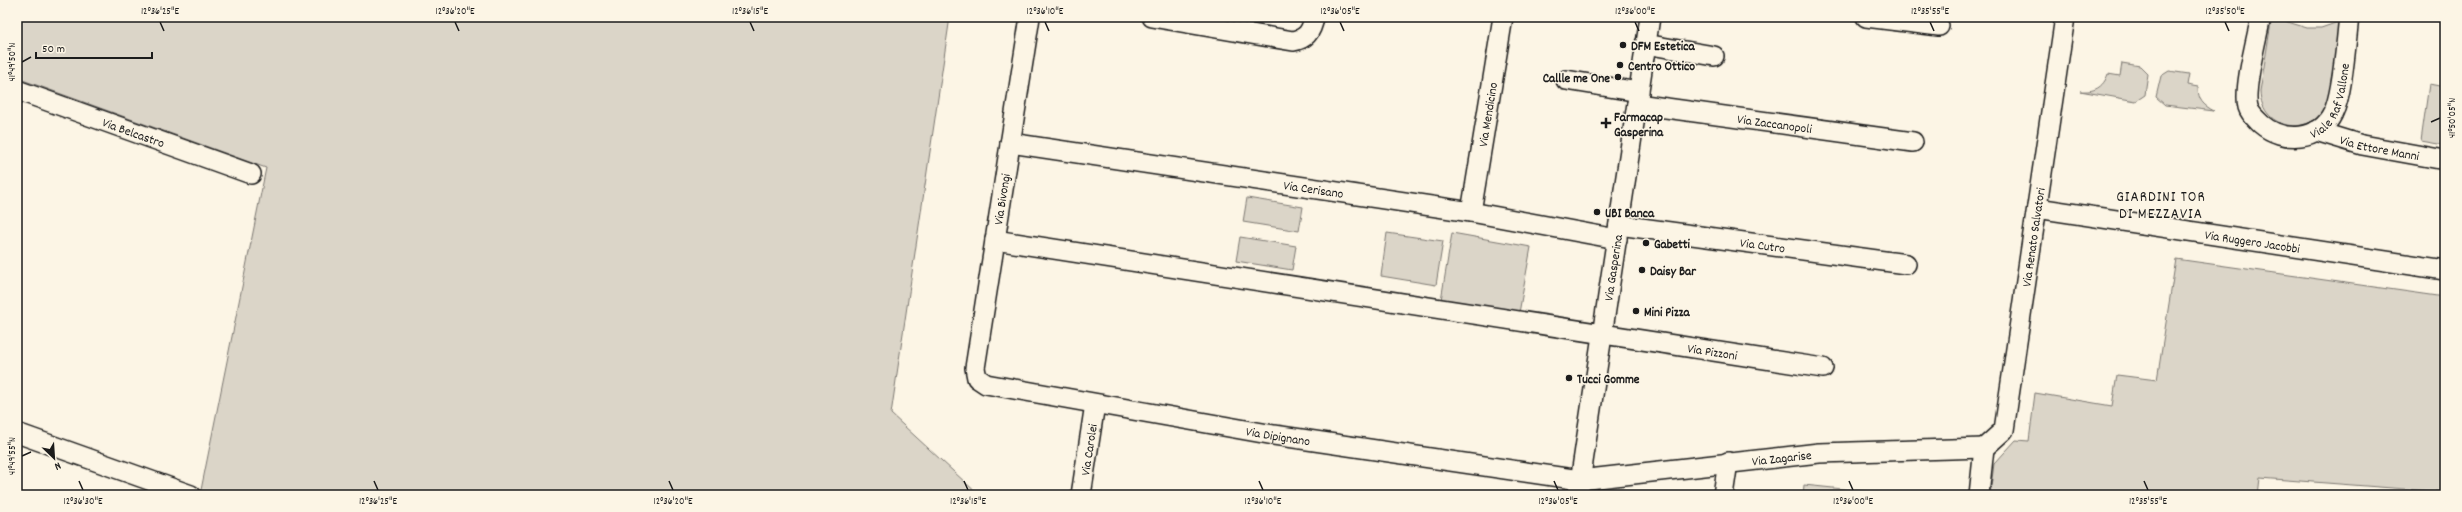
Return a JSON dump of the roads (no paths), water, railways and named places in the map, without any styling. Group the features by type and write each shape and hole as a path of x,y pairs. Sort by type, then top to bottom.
{"street":[{"name":"Via Bivongi","path":"979,380 975,368 1030,17"},
{"path":"1152,17 1293,41 1307,35 1311,29 1314,17"},
{"name":"Via Mendicino","path":"1471,212 1503,17"},
{"name":"Via Gasperina","path":"1579,488 1650,17"},
{"path":"1866,17 1939,26"},
{"name":"Via Renato Salvatori","path":"1984,448 2004,430 2065,17"},
{"name":"Viale Raf Vallone","path":"2261,17 2248,96 2249,110 2264,127 2280,135 2298,136 2316,131 2330,118 2337,105 2349,17"},
{"path":"1646,44 1714,56"},
{"name":"Via Zaccanopoli","path":"1566,80 1638,98 1913,142"},
{"name":"Via Belcastro","path":"17,90 251,174"},
{"name":"Via Ettore Manni","path":"2316,131 2354,144 2445,160"},
{"name":"Via Cerisano","path":"1010,143 1471,212 1618,232"},
{"name":"Via Ruggero Jacobbi","path":"2037,208 2445,270"},
{"name":"Via Cutro","path":"1618,232 1906,264"},
{"path":"995,240 1602,333"},
{"name":"Via Pizzoni","path":"1602,333 1823,368"},
{"name":"Via Dipignano","path":"979,380 991,386 1579,488"},
{"name":"Via Carolei","path":"1081,495 1095,404"},
{"path":"17,433 191,495"},
{"path":"1979,495 1984,448"},
{"name":"Via Zagarise","path":"1579,488 1728,462 1819,453 1984,448"},
{"path":"1723,495 1728,462"}],"place":[{"name":"DFM Estetica","path":"1623,45"},
{"name":"Centro Ottico","path":"1620,65"},
{"name":"Callle me One","path":"1618,77"},
{"name":"Farmacap Gasperina","path":"1606,123"},
{"name":"UBI Banca","path":"1597,212"},
{"name":"Gabetti","path":"1646,243"},
{"name":"Daisy Bar","path":"1642,270"},
{"name":"Mini Pizza","path":"1636,311"},
{"name":"Tucci Gomme","path":"1569,378"}],"district":[{"name":"GIARDINI TOR DI MEZZAVIA","path":"2161,204"}]}
